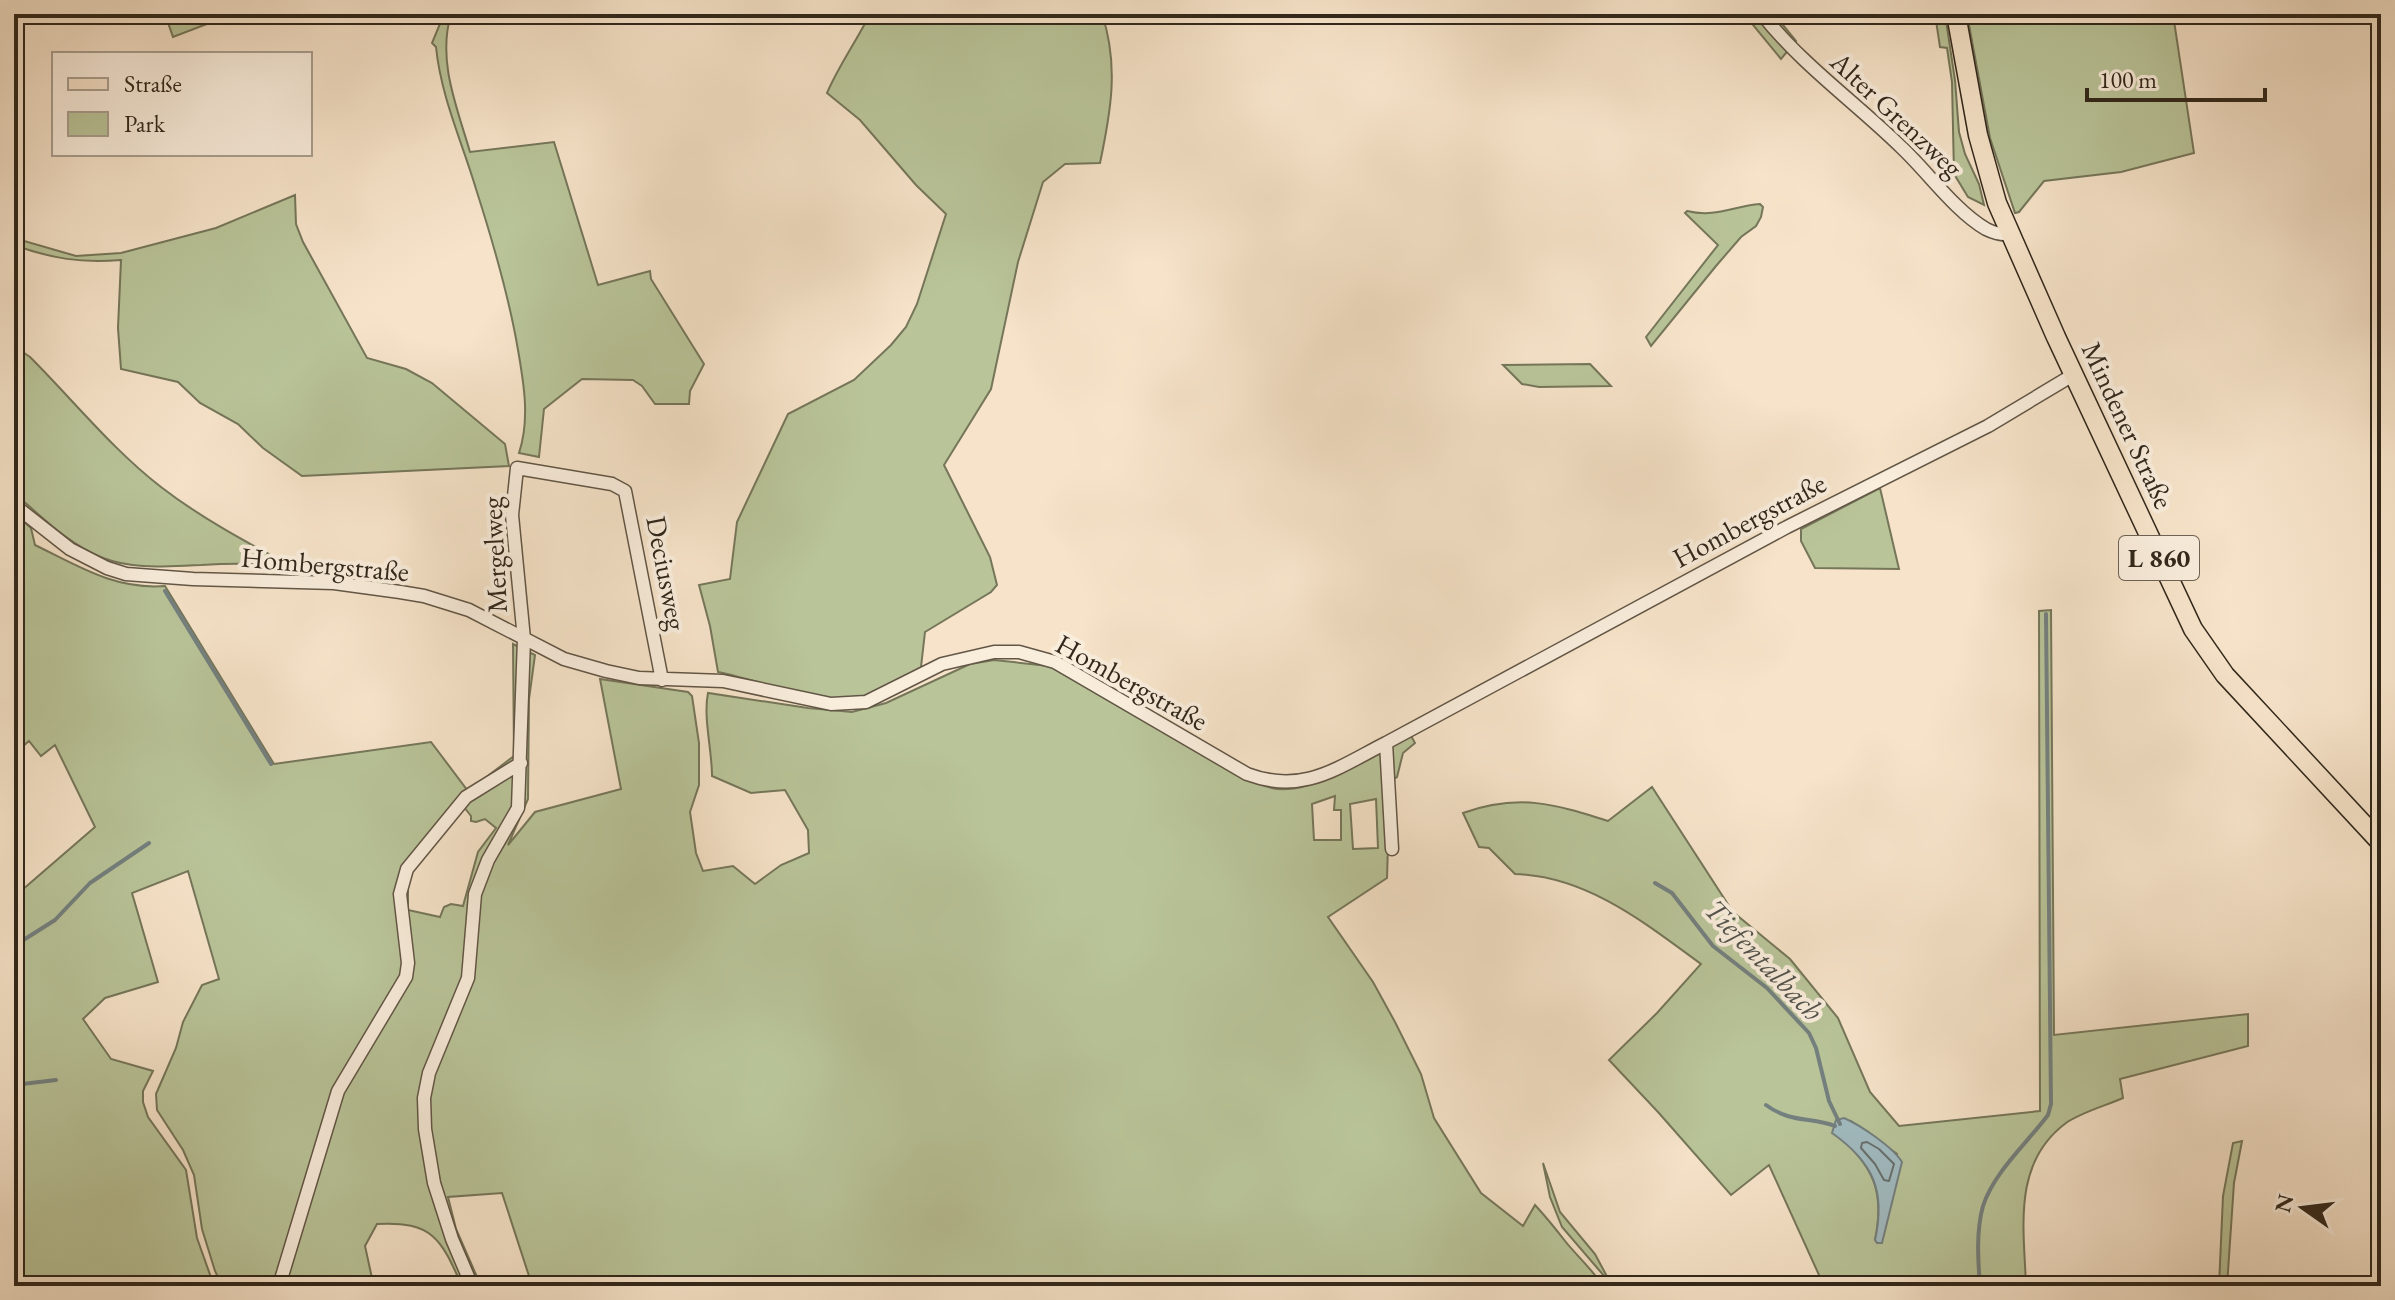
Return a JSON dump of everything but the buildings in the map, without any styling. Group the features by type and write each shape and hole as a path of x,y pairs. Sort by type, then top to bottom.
{"main road":[{"name":"Mindener Straße","path":"1956,14 1986,170 2010,234 2178,599 2208,653 2270,726 2381,843"}],"street":[{"name":"Alter Grenzweg","path":"1762,14 1802,59 1901,146 1969,216 1986,229 2002,235 2010,234"},
{"name":"Hombergstraße","path":"14,505 70,549 126,574 303,581 373,587 424,596 488,619 580,665 639,678 723,681 803,699 853,704 876,698 942,664 994,652 1019,652 1055,662 1247,774 1290,783 1306,781 1386,743 1787,527 1988,426 2073,375"},
{"name":"Mergelweg","path":"472,1286 452,1239 434,1183 425,1129 424,1098 429,1073 468,978 475,894 488,860 518,808 524,639 512,515 517,468"},
{"name":"Deciusweg","path":"517,468 612,484 625,491 662,680"},
{"path":"1386,743 1392,849"},
{"path":"279,1286 338,1091 406,977 408,963 400,894 407,869 466,797 521,763"}],"green space":[{"path":"165,14 223,14 212,22 173,37"},
{"path":"444,14 451,14 446,49 450,84 470,152 554,142 598,285 650,271 651,279 704,364 690,391 689,404 655,404 642,386 633,380 582,379 544,409 539,457 519,453 525,402 510,310 488,229 447,102 436,47 432,43"},
{"path":"870,14 1102,14 1110,51 1112,88 1100,163 1065,164 1043,182 1018,262 991,389 944,465 990,557 997,585 991,592 925,632 921,667 876,694 843,699 807,695 718,672 699,585 730,579 737,522 788,414 854,380 906,327 917,304 946,214 916,185 860,120 827,93"},
{"path":"1744,14 1774,14 1796,41 1781,59"},
{"path":"1935,14 1945,14 1959,132 1984,205 1968,197 1954,174 1952,82 1947,48 1940,47"},
{"path":"1967,14 2173,14 2194,153 2121,172 2044,181 2015,213 1990,138"},
{"path":"295,195 296,224 303,242 367,358 406,369 432,383 505,444 509,466 302,476 263,448 238,424 200,403 178,382 121,369 118,328 121,260 67,259 14,245 14,238 76,256 121,253 216,228"},
{"path":"1760,204 1763,207 1756,226 1741,237 1651,346 1646,337 1718,245 1685,213 1716,212"},
{"path":"14,346 30,357 143,473 208,520 293,567 247,564 139,566 103,558 56,529 14,493"},
{"path":"1590,364 1611,386 1539,387 1522,384 1503,365"},
{"path":"1880,488 1899,569 1815,568 1801,541 1801,529"},
{"path":"14,513 31,528 35,545 66,561 113,580 165,586 274,764 431,742 468,791 514,756 513,644 535,655 529,699 528,799 508,845 535,812 621,789 600,679 688,692 692,696 699,743 699,785 690,812 696,853 703,871 733,866 755,884 781,865 809,853 808,830 785,790 751,793 712,776 708,693 852,712 886,703 970,664 994,660 1049,666 1238,775 1278,789 1329,778 1410,734 1415,743 1403,753 1397,777 1390,781 1387,878 1328,917 1373,982 1421,1074 1434,1118 1481,1193 1523,1226 1535,1205 1603,1286 501,1286 529,1276 502,1193 448,1197 456,1229 481,1286 462,1286 441,1245 423,1230 396,1224 377,1224 365,1246 372,1278 370,1286 222,1286 202,1229 194,1175 183,1150 157,1110 156,1094 176,1048 183,1022 202,985 219,979 188,871 132,893 158,982 105,998 83,1019 111,1059 153,1071 143,1091 143,1102 148,1117 186,1170 197,1238 214,1286 14,1286 14,897 95,827 55,745 41,756 29,741 14,754","holes":["1335,796 1334,810 1341,810 1341,840 1314,840 1312,804","1376,799 1378,848 1353,849 1350,804","464,807 471,821 485,819 496,828 478,852 463,906 451,904 444,907 440,917 408,910 408,884 412,872"]},
{"path":"2051,610 2054,1035 2248,1014 2248,1046 2120,1079 2123,1098 2072,1119 2049,1139 2037,1157 2025,1198 2026,1286 1824,1286 1769,1165 1731,1195 1609,1060 1701,964 1614,904 1567,883 1515,874 1489,848 1479,847 1463,813 1519,802 1553,806 1608,821 1652,787 1733,912 1790,959 1838,1018 1870,1092 1899,1126 2040,1111 2039,611","holes":["1851,1121 1897,1154 1875,1240 1878,1224 1875,1185 1863,1162 1843,1140"]},
{"path":"2242,1141 2234,1183 2227,1286 2219,1286 2223,1196 2233,1143"},
{"path":"1543,1163 1560,1212 1595,1254 1611,1284 1562,1227 1550,1197"}],"water":[{"path":"1844,1118 1876,1137 1902,1162 1882,1243 1875,1240 1879,1207 1873,1179 1858,1155 1832,1133 1836,1120"}],"waterway":[{"path":"165,591 271,764"},
{"path":"1980,1286 1978,1235 1988,1193 2048,1115 2051,1104 2046,614"},
{"path":"14,946 55,920 90,883 149,843"},
{"name":"Tiefentalbach","path":"1655,883 1672,893 1713,946 1767,988 1809,1033 1816,1048 1829,1101 1840,1124"},
{"path":"14,1085 56,1080"},
{"path":"1766,1105 1784,1115 1835,1126"},
{"name":"Tiefentalbach","path":"1922,1281 1928,1286"}]}
